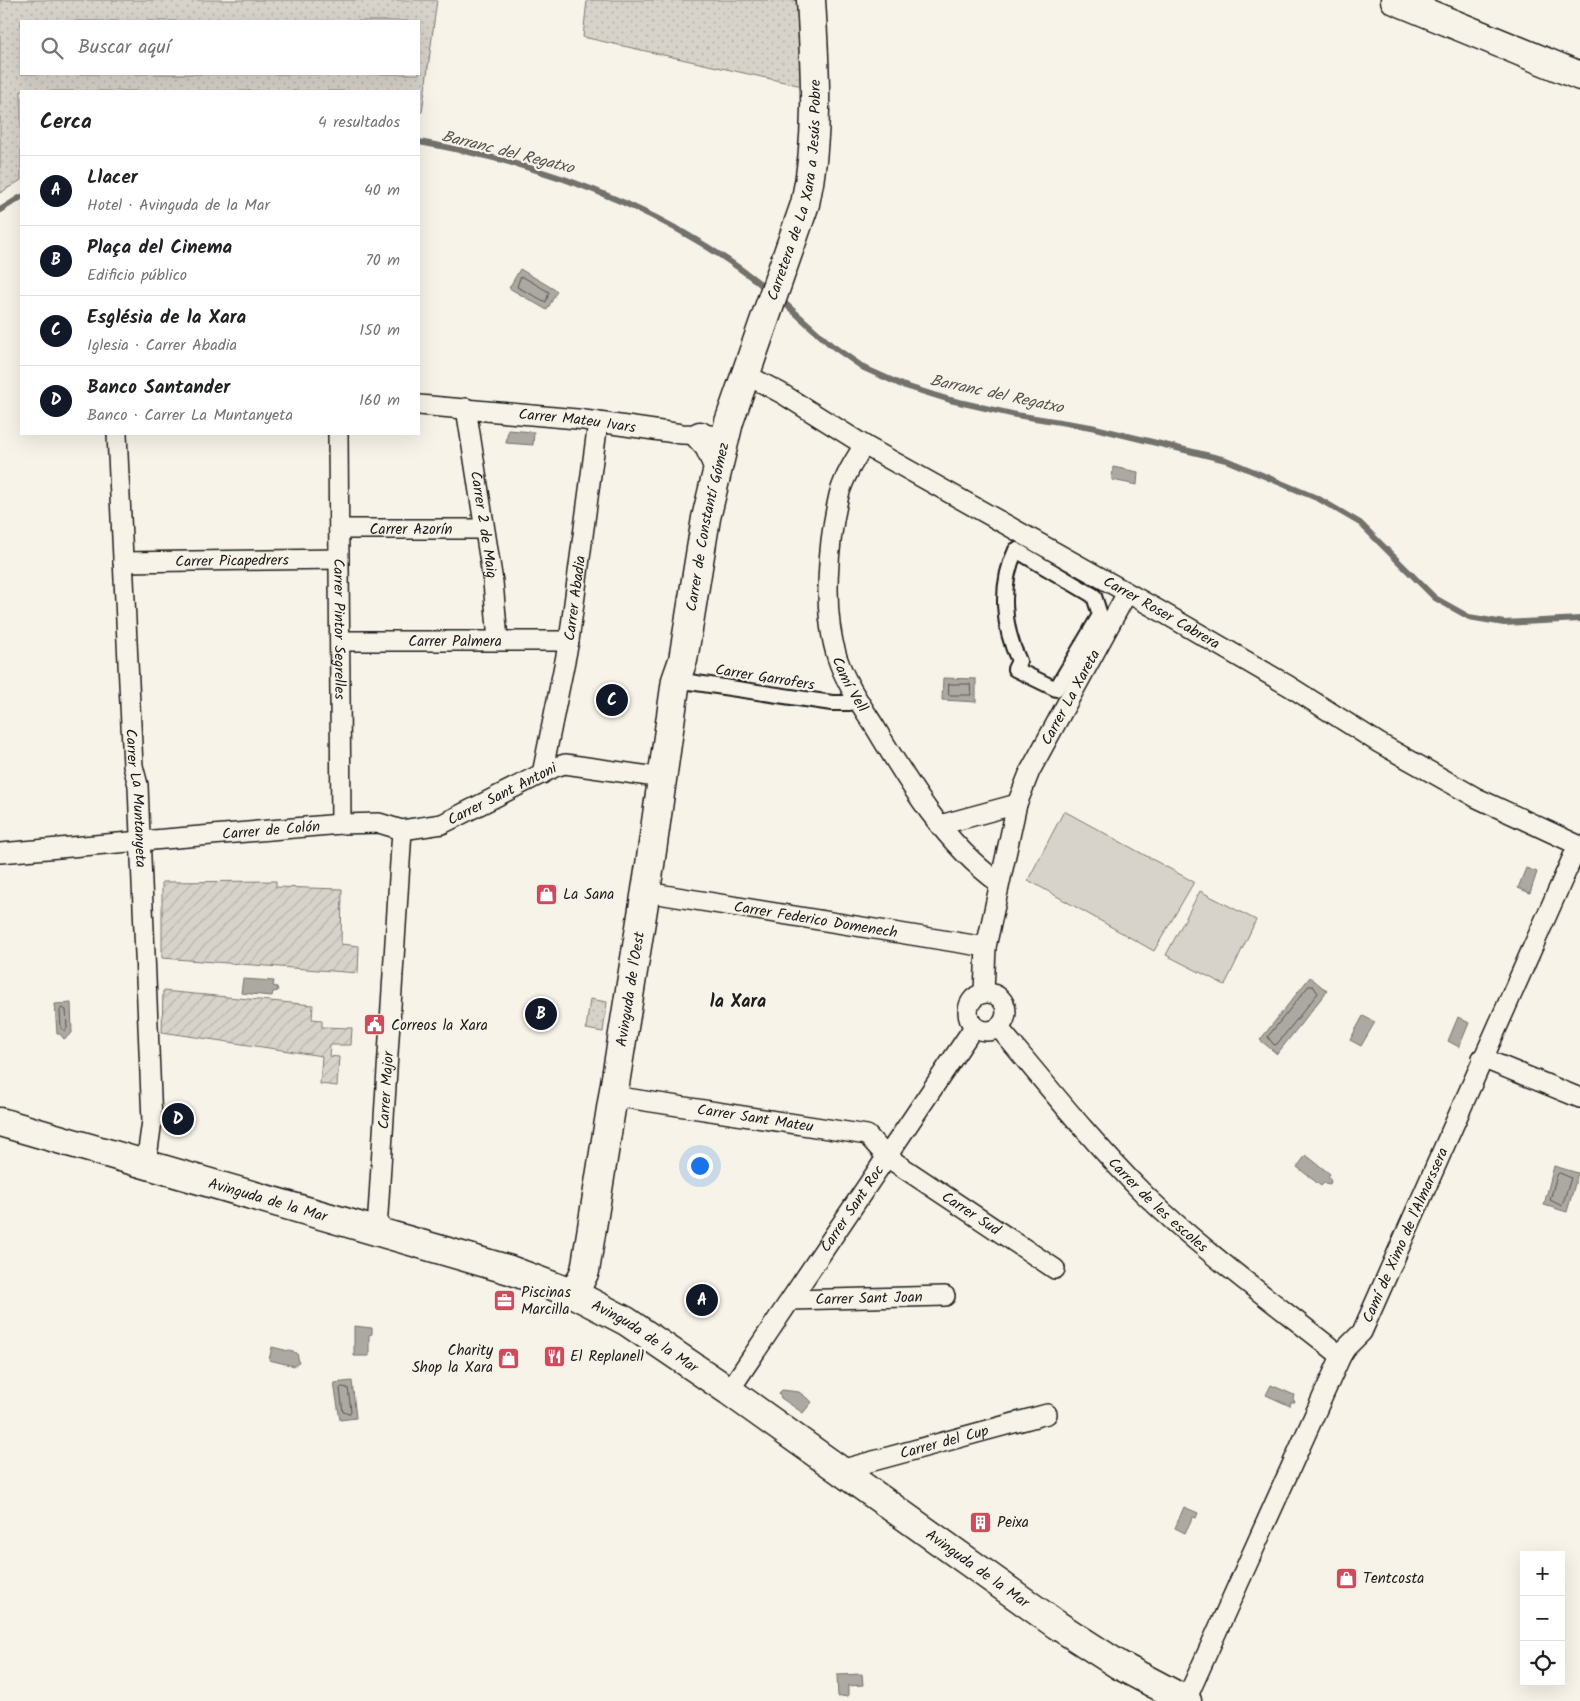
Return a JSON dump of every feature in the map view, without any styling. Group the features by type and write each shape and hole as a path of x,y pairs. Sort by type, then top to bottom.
{"main road":[{"name":"Carretera de La Xara a Jesús Pobre","path":"747,375 805,204 814,152 815,83 811,0"},
{"path":"1395,0 1580,76"},
{"name":"Carrer de Constantí Gómez","path":"676,680 683,660 706,518 718,466 729,422 747,375"},
{"path":"700,436 709,446 718,466"},
{"name":"Avinguda de l'Oest","path":"574,1294 585,1271 646,892 676,680"},
{"name":"Avinguda de la Mar","path":"0,1122 377,1230 510,1270 574,1294 626,1321 729,1391 894,1511 1057,1625 1118,1665 1186,1701"}],"street":[{"name":"Carrer Roser Cabrera","path":"747,375 781,393 864,445 1289,686 1379,743 1477,798 1578,845"},
{"name":"Carrer Mateu Ivars","path":"420,404 598,422 700,436 718,433 729,422"},
{"name":"Carrer 2 de Maig","path":"466,408 495,600 498,640"},
{"name":"Carrer Abadia","path":"542,774 569,641 598,422"},
{"name":"Carrer La Muntanyeta","path":"117,435 132,766 138,785 141,840 152,1121 146,1164"},
{"name":"Carrer Pintor Segrelles","path":"338,435 341,824"},
{"name":"Camí Vell","path":"864,445 845,478 833,535 828,598 837,656 858,700 910,786 940,825 974,863 999,883"},
{"name":"Carrer Azorín","path":"339,529 484,529"},
{"path":"1016,550 1094,596 1100,615 1056,689 1015,669 1019,661 1010,642 1005,612 1007,581 1016,550"},
{"name":"Carrer Picapedrers","path":"123,562 340,559"},
{"name":"Carrer La Xareta","path":"984,992 986,947 1017,804 1030,771 1127,593"},
{"name":"Carrer Palmera","path":"341,641 569,641"},
{"name":"Carrer Garrofers","path":"676,680 832,703 850,703"},
{"name":"Carrer Sant Antoni","path":"402,830 442,824 565,764 663,778"},
{"path":"940,825 1017,804"},
{"name":"Carrer de Colón","path":"0,853 341,824 378,823 402,830"},
{"name":"Carrer Major","path":"377,1230 402,830"},
{"name":"Camí de Ximo de l'Almarssera","path":"1186,1701 1341,1356 1346,1348 1362,1332 1578,845"},
{"name":"Carrer Federico Domenech","path":"646,892 986,947"},
{"path":"984,992 997,995 1005,1004 1006,1017 999,1028 986,1032 974,1027 968,1016 968,1010 973,998 984,992"},
{"name":"Carrer Sant Roc","path":"729,1391 974,1027"},
{"name":"Carrer de les escoles","path":"999,1028 1109,1156 1145,1194 1191,1235 1341,1356"},
{"path":"1482,1058 1580,1098"},
{"name":"Carrer Sant Mateu","path":"613,1096 866,1135 887,1157"},
{"name":"Carrer Sud","path":"887,1157 1055,1268"},
{"name":"Carrer Sant Joan","path":"791,1300 945,1296"},
{"name":"Carrer del Cup","path":"840,1470 1047,1414"}],"shaded area":[{"path":"0,0 437,0 422,112 420,112 420,90 20,90 20,181 0,193"},
{"path":"587,0 799,0 802,86 583,37"},
{"path":"1064,811 1194,882 1154,951 1028,880"},
{"path":"276,881 276,887 342,889 341,944 359,946 358,973 162,958 162,882"},
{"path":"1200,891 1256,920 1225,985 1166,955"},
{"path":"163,991 313,1005 312,1019 322,1020 322,1027 352,1028 351,1045 330,1045 329,1056 339,1057 337,1086 320,1084 322,1056 162,1032"},
{"path":"590,999 607,1002 603,1032 586,1029"}],"water":[{"path":"520,269 557,291 547,310 509,288"},
{"path":"508,430 534,432 533,445 506,443"},
{"path":"1113,467 1138,472 1137,485 1112,480"},
{"path":"943,678 976,679 976,702 942,700"},
{"path":"1526,868 1537,872 1530,893 1518,888"},
{"path":"1310,977 1327,991 1277,1054 1260,1040"},
{"path":"243,979 274,981 273,986 277,987 278,991 273,992 272,996 241,993"},
{"path":"71,1003 72,1033 64,1039 60,1034 57,1034 55,1004"},
{"path":"1363,1016 1375,1022 1361,1046 1350,1040"},
{"path":"1458,1017 1469,1023 1459,1047 1448,1041"},
{"path":"1306,1155 1330,1174 1328,1177 1331,1181 1330,1184 1324,1183 1321,1186 1297,1167"},
{"path":"1554,1166 1578,1173 1567,1212 1544,1205"},
{"path":"354,1326 372,1328 372,1334 369,1335 369,1356 354,1356"},
{"path":"272,1347 297,1353 299,1362 294,1366 269,1360"},
{"path":"352,1381 356,1418 340,1420 334,1383"},
{"path":"1271,1385 1294,1395 1293,1399 1295,1402 1291,1402 1290,1406 1266,1395"},
{"path":"782,1390 799,1392 812,1402 803,1413 781,1398 779,1393"},
{"path":"1184,1507 1198,1513 1196,1518 1193,1517 1185,1533 1175,1528"},
{"path":"862,1674 863,1685 848,1686 848,1696 838,1697 837,1675"}],"waterway":[{"name":"Barranc del Regatxo","path":"420,142 466,151 512,163 558,177 603,194 647,213 689,236 729,261 768,290"},
{"name":"Barranc del Regatxo","path":"0,210 20,198"},
{"name":"Barranc del Regatxo","path":"780,299 831,345 864,368 902,385 950,400 1016,415 1091,427 1226,460 1319,499 1360,523 1435,598 1469,617 1504,623 1580,619"}],"place":[{"name":"Església de la Xara","path":"612,700"},
{"name":"La Sana","path":"547,894"},
{"name":"Plaça del Cinema","path":"541,1014"},
{"name":"Correos la Xara","path":"375,1025"},
{"name":"Banco Santander","path":"178,1119"},
{"name":"Llacer","path":"702,1300"},
{"name":"Piscinas Marcilla","path":"505,1301"},
{"name":"El Replanell","path":"554,1356"},
{"name":"Charity Shop la Xara","path":"509,1359"},
{"name":"Peixa","path":"981,1522"},
{"name":"Tentcosta","path":"1347,1578"}],"district":[{"name":"la Xara","path":"738,1001"}]}
